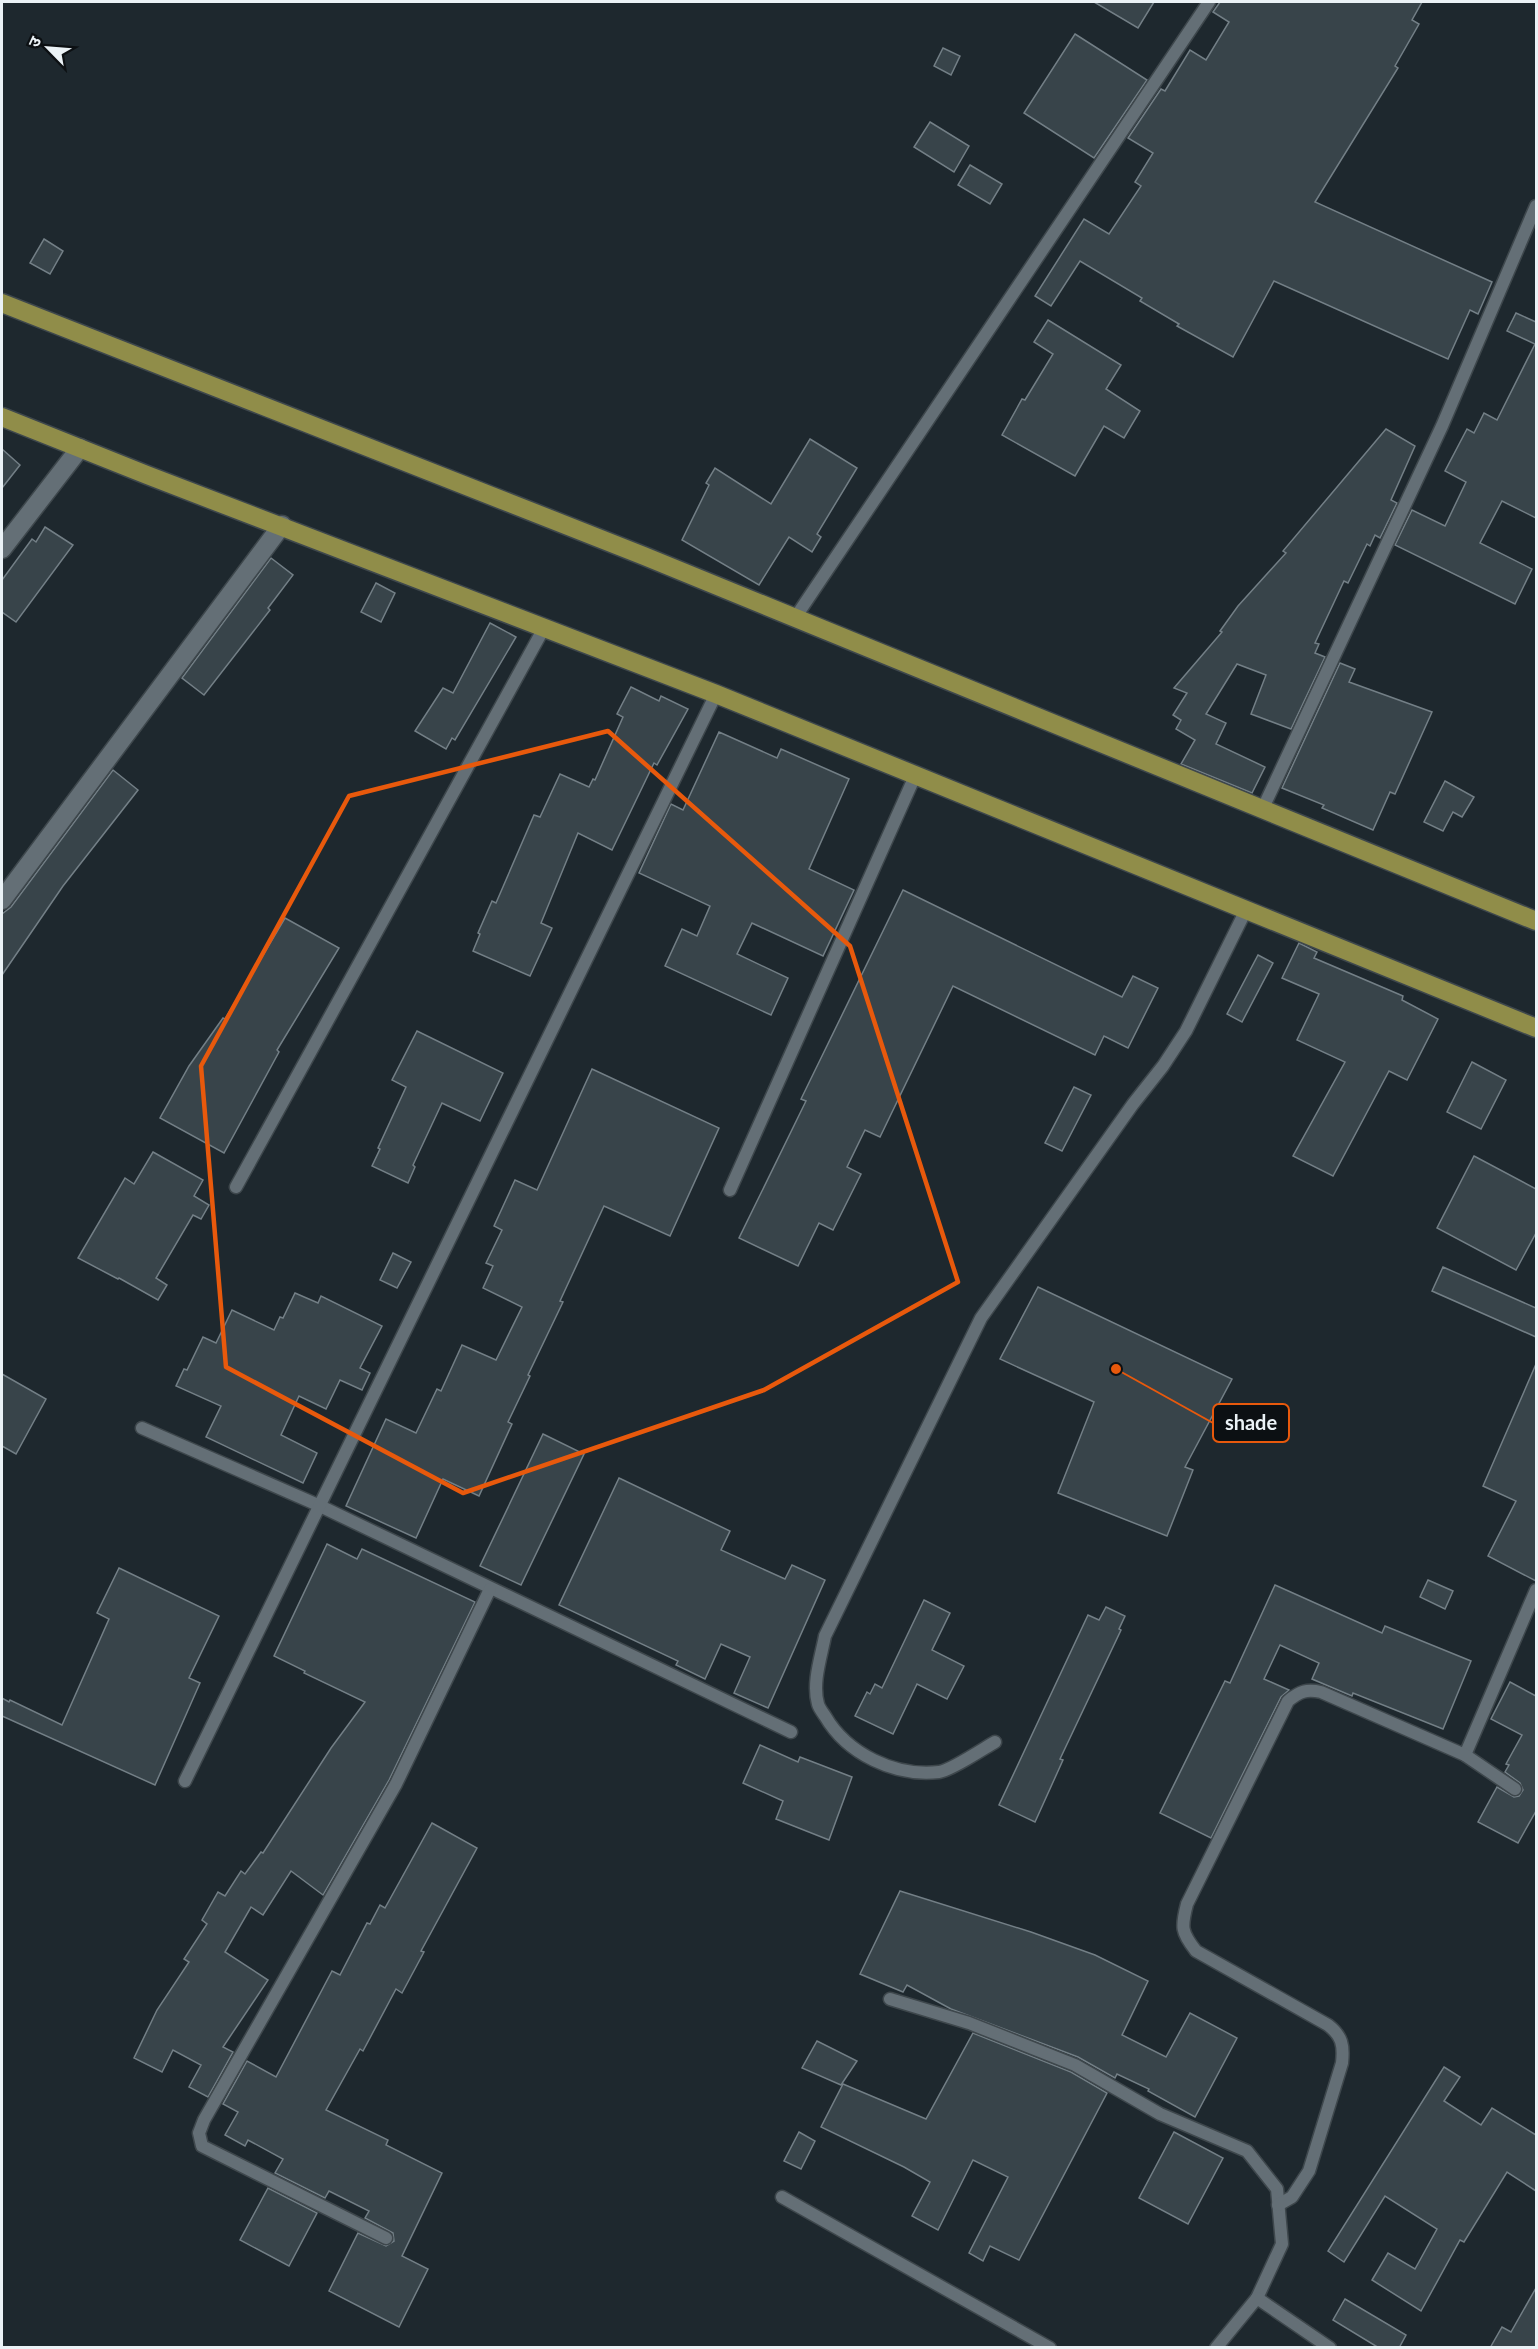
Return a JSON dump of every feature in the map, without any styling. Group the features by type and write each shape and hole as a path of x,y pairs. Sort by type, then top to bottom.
{"main road":[{"path":"2,303 644,555 1536,921"},
{"path":"2,417 716,694 1536,1028"}],"street":[{"path":"2,549 80,448"},
{"path":"2,900 282,525"}],"lane":[{"path":"795,618 1209,2"},
{"path":"1263,808 1442,426 1536,206"},
{"path":"236,1187 544,628"},
{"path":"185,1781 716,694"},
{"path":"730,1190 915,776"},
{"path":"995,1742 941,1772 911,1771 879,1762 853,1749 833,1729 818,1705 817,1675 825,1636 981,1318 1175,1049 1246,910"},
{"path":"142,1428 318,1505 791,1732"},
{"path":"386,2238 202,2146 199,2133 204,2120 396,1784 490,1589"},
{"path":"1465,1755 1536,1590"},
{"path":"1278,2205 1292,2197 1309,2170 1342,2063 1344,2047 1339,2034 1328,2025 1196,1951 1185,1937 1182,1925 1187,1904 1288,1701 1298,1693 1309,1690 1321,1692 1465,1755 1515,1789"},
{"path":"890,1999 969,2022 1075,2065 1160,2114 1247,2151 1277,2189 1282,2244 1257,2298 1216,2348"},
{"path":"782,2197 1050,2348"},
{"path":"1257,2298 1330,2348"}],"highlighted area":[{"path":"608,731 850,946 958,1282 764,1390 463,1493 226,1367 201,1066 349,796"}],"building":[{"path":"1094,2 1154,2 1138,28"},
{"path":"1220,2 1422,2 1412,20 1419,24 1395,66 1398,68 1315,202 1492,282 1478,314 1470,310 1448,359 1274,281 1233,357 1177,326 1179,324 1140,301 1142,298 1080,261 1051,306 1035,296 1084,219 1109,234 1141,186 1135,182 1153,153 1128,138 1161,89 1165,91 1190,50 1206,60 1229,22 1213,12"},
{"path":"1075,34 1147,80 1094,158 1024,113"},
{"path":"943,48 960,56 951,75 934,66"},
{"path":"930,122 969,146 954,172 914,147"},
{"path":"970,165 1002,184 990,204 958,185"},
{"path":"44,239 63,251 50,274 30,263"},
{"path":"1516,313 1536,322 1536,518 1502,501 1480,543 1532,569 1515,604 1395,545 1412,510 1445,526 1466,482 1445,471 1467,429 1474,433 1484,413 1497,420 1535,344 1507,331"},
{"path":"1048,320 1121,365 1106,389 1140,411 1124,438 1104,426 1075,476 1002,435 1022,399 1025,400 1053,354 1034,342"},
{"path":"1386,429 1415,446 1391,500 1397,503 1380,538 1375,535 1370,546 1367,544 1348,583 1344,581 1315,643 1319,644 1315,653 1325,657 1291,729 1251,714 1266,675 1237,664 1206,714 1226,723 1216,744 1265,767 1252,793 1181,764 1195,740 1176,729 1181,720 1173,715 1187,693 1174,688 1222,632 1220,631 1238,606 1286,553 1283,551"},
{"path":"810,439 857,468 817,534 821,537 812,552 789,537 759,585 682,540 709,485 706,483 715,468 771,504"},
{"path":"2,449 20,465 2,488"},
{"path":"45,527 73,545 16,622 2,612 2,580 32,539 36,542"},
{"path":"271,558 293,575 268,608 270,610 204,695 182,678"},
{"path":"376,583 395,593 381,622 361,612"},
{"path":"490,623 516,637 455,740 452,738 446,749 415,731 443,688 453,693"},
{"path":"1340,663 1355,669 1349,682 1432,712 1395,794 1390,792 1373,830 1322,808 1324,805 1282,788"},
{"path":"631,687 659,701 661,696 688,709 657,765 654,763 612,850 578,833 541,923 552,928 530,976 473,951 492,901 496,903 534,815 540,817 560,774 589,787 593,779 595,780 623,717 617,714"},
{"path":"719,732 777,758 781,749 849,779 809,869 854,890 823,956 752,923 737,954 788,978 771,1015 665,966 682,929 697,936 710,906 639,873 671,804 683,810"},
{"path":"113,770 138,790 63,886 2,975 2,914 11,907"},
{"path":"1445,781 1474,797 1462,817 1453,812 1443,831 1424,822"},
{"path":"903,890 1122,997 1133,976 1158,988 1128,1048 1104,1036 1095,1055 953,986 880,1137 865,1130 847,1167 861,1174 833,1230 819,1223 798,1266 739,1238 806,1101 801,1099"},
{"path":"285,918 339,948 277,1050 279,1052 224,1153 160,1118 189,1066 223,1018 225,1019"},
{"path":"1299,943 1317,952 1314,958 1403,996 1402,1000 1438,1019 1407,1080 1389,1071 1333,1176 1293,1156 1345,1062 1297,1040 1319,994 1282,978"},
{"path":"1258,955 1273,963 1242,1022 1227,1014"},
{"path":"417,1031 503,1073 480,1121 442,1103 413,1165 415,1167 408,1183 372,1166 406,1087 392,1080"},
{"path":"1472,1062 1506,1080 1481,1129 1447,1112"},
{"path":"592,1069 719,1128 670,1236 604,1206 560,1301 563,1302 528,1375 530,1376 508,1422 512,1424 479,1496 443,1479 416,1538 346,1506 386,1419 416,1433 437,1389 441,1391 462,1345 496,1360 522,1307 483,1288 493,1266 486,1263 502,1230 494,1226 515,1180 537,1190"},
{"path":"1074,1087 1091,1095 1062,1151 1045,1143"},
{"path":"153,1152 203,1180 194,1196 209,1205 201,1219 193,1215 156,1278 167,1285 158,1300 78,1258 125,1178 134,1184"},
{"path":"1474,1156 1536,1189 1536,1233 1516,1270 1437,1228"},
{"path":"393,1253 411,1262 397,1288 380,1280"},
{"path":"1443,1267 1536,1308 1536,1337 1432,1291"},
{"path":"1038,1287 1232,1379 1185,1467 1193,1470 1167,1536 1058,1493 1094,1402 1000,1359"},
{"path":"295,1293 318,1303 321,1296 382,1326 360,1368 370,1373 362,1390 340,1380 326,1409 299,1396 281,1435 317,1453 303,1483 206,1437 221,1406 176,1386 184,1369 187,1370 203,1337 216,1343 232,1310 274,1330 280,1317 283,1318"},
{"path":"1536,1364 1536,1581 1488,1556 1516,1501 1483,1486"},
{"path":"2,1374 46,1399 16,1454 2,1446"},
{"path":"543,1434 584,1454 521,1585 480,1566"},
{"path":"619,1478 730,1531 721,1550 785,1579 792,1565 825,1580 768,1708 734,1693 750,1657 721,1644 705,1679 676,1665 678,1661 559,1605"},
{"path":"327,1544 357,1559 362,1549 475,1602 389,1780 323,1895 291,1871 263,1915 251,1907 225,1952 268,1980 223,2047 233,2052 208,2097 189,2087 201,2065 173,2050 162,2072 134,2058 157,2010 189,1962 184,1959 207,1924 202,1920 218,1892 225,1896 241,1871 245,1874 261,1852 263,1853 331,1748 365,1702 274,1656"},
{"path":"119,1568 219,1616 189,1678 200,1683 155,1785 2,1716 2,1698 62,1725 109,1619 97,1613"},
{"path":"1428,1580 1453,1591 1445,1609 1420,1597"},
{"path":"1275,1585 1382,1633 1385,1626 1471,1661 1443,1729 1312,1679 1319,1663 1280,1645 1264,1679 1289,1690 1281,1697 1211,1838 1160,1813 1225,1681 1230,1683"},
{"path":"924,1600 950,1613 932,1650 964,1666 947,1699 917,1684 893,1734 855,1716 867,1692 870,1694 875,1684 882,1688"},
{"path":"1106,1607 1125,1616 1119,1629 1121,1630 1060,1759 1063,1760 1035,1822 999,1805 1088,1615 1099,1620"},
{"path":"1510,1682 1536,1696 1536,1811 1518,1843 1478,1822 1497,1787 1514,1797 1519,1796 1523,1790 1520,1783 1505,1772 1509,1765 1506,1764 1522,1735 1491,1719"},
{"path":"760,1745 798,1762 800,1757 852,1777 829,1840 776,1819 783,1801 743,1783"},
{"path":"432,1823 477,1848 421,1951 424,1952 402,1993 396,1989 363,2051 360,2049 326,2110 388,2140 386,2145 442,2173 402,2256 428,2269 399,2327 329,2291 358,2233 386,2246 394,2241 393,2233 365,2218 369,2211 329,2191 325,2198 275,2173 283,2159 248,2140 245,2146 225,2135 238,2112 223,2104 247,2061 276,2077 332,1971 340,1975 367,1923 370,1924 380,1905 385,1908"},
{"path":"900,1891 1031,1932 1095,1955 1148,1981 1122,2035 1166,2057 1190,2013 1237,2038 1195,2117 1148,2091 1149,2089 1117,2074 1115,2078 1078,2057 951,2009 907,1985 903,1992 860,1974"},
{"path":"973,2033 1071,2072 1107,2093 1019,2260 990,2246 983,2261 969,2253 1008,2177 973,2160 938,2230 912,2216 930,2182 821,2127 843,2084 926,2119"},
{"path":"817,2041 857,2061 841,2085 802,2068"},
{"path":"1444,2067 1460,2077 1444,2101 1481,2125 1492,2108 1536,2135 1536,2191 1507,2172 1464,2242 1460,2240 1421,2311 1372,2280 1388,2253 1415,2269 1437,2229 1385,2196 1344,2262 1328,2251"},
{"path":"799,2132 815,2141 801,2169 784,2161"},
{"path":"1174,2132 1223,2158 1188,2224 1139,2198"},
{"path":"268,2188 317,2213 289,2266 240,2240"},
{"path":"1536,2288 1536,2348 1490,2348 1502,2327 1511,2332"},
{"path":"1345,2299 1406,2335 1399,2348 1379,2348 1333,2320"}],"place":[{"name":"shade","path":"1116,1369"}]}
